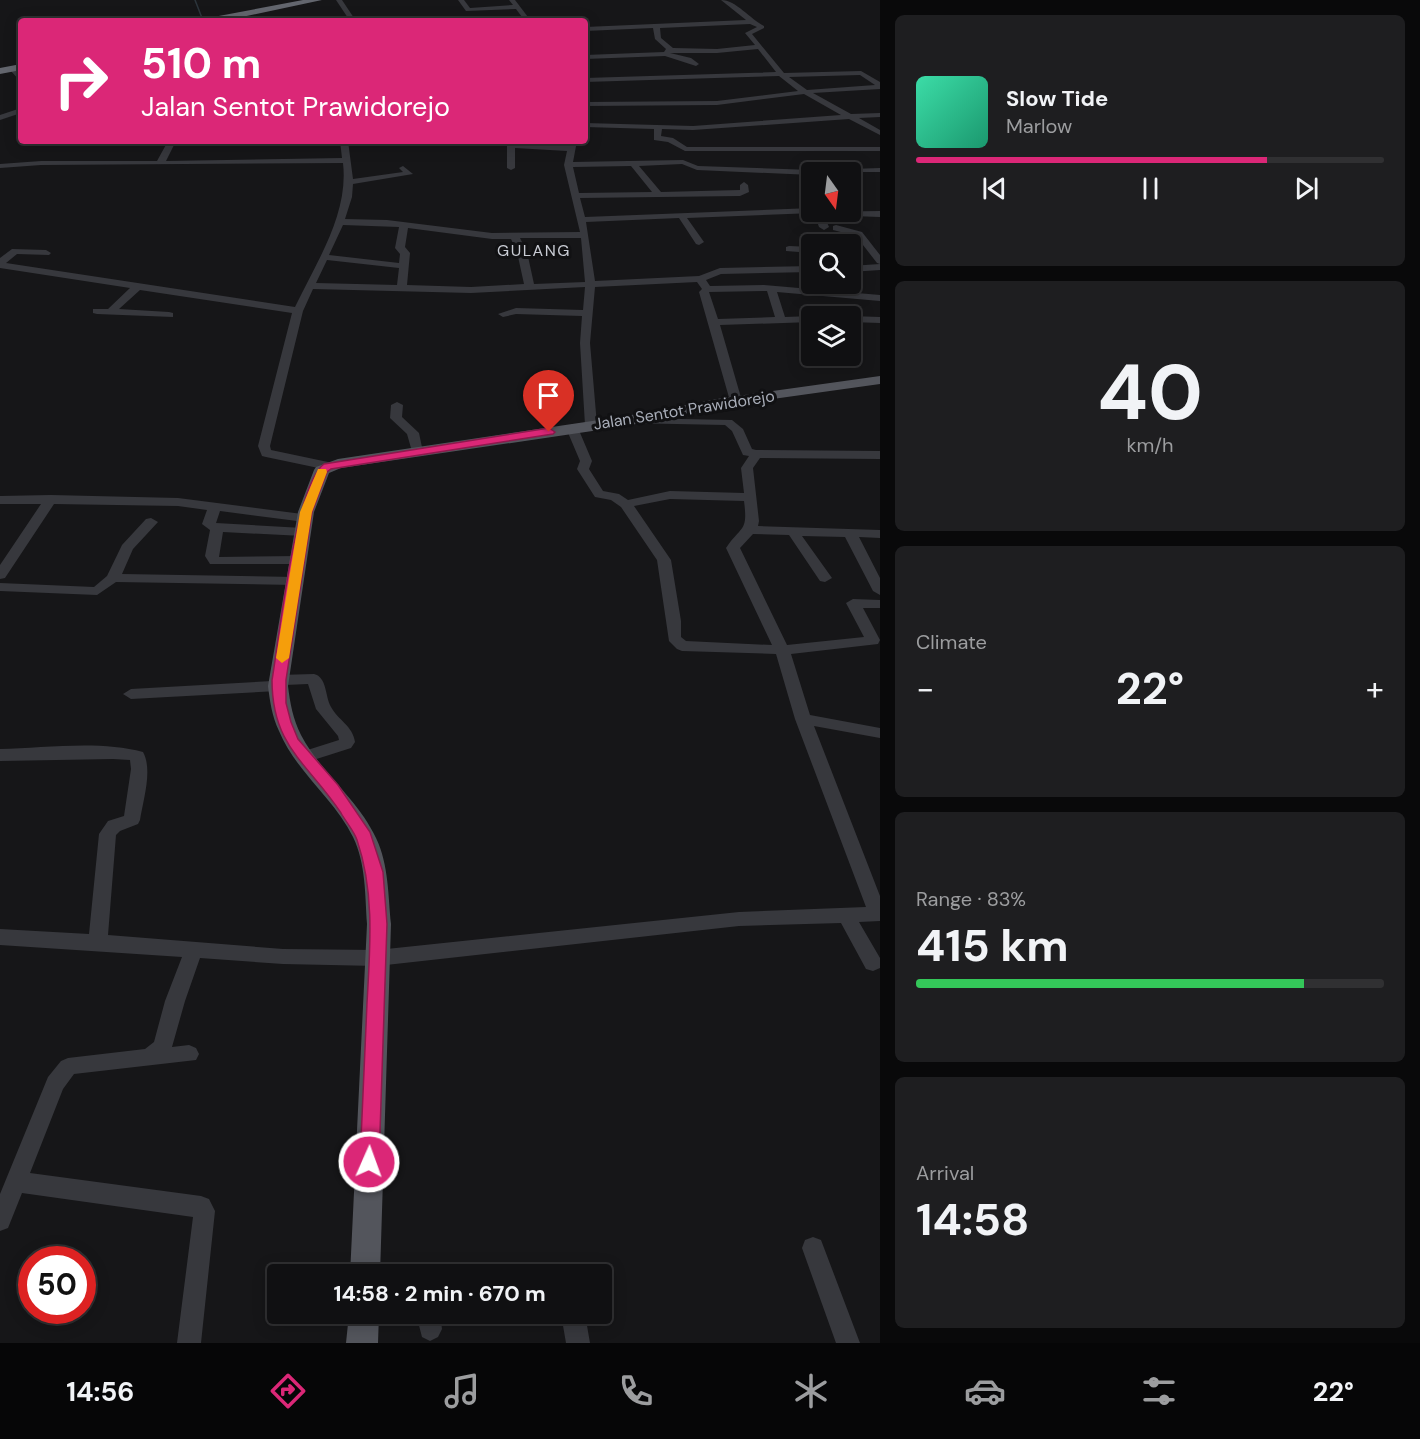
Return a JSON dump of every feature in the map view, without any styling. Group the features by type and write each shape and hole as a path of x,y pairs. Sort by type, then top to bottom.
{"highway":[{"path":"232,18 317,0"},
{"path":"233,18 331,0"}],"main road":[{"name":"Jalan Sentot Prawidorejo","path":"328,466 626,421 736,400 880,380"},
{"path":"328,466 322,470 304,525 295,581 284,722 292,741 333,789 364,836 375,872 379,924 365,1264"},
{"path":"362,1343 363,1324"}],"street":[{"path":"339,0 351,18"},
{"path":"461,0 474,18"},
{"path":"512,0 526,18"},
{"path":"724,0 762,27 748,33 781,75 804,92 880,133"},
{"path":"468,10 517,7"},
{"path":"588,29 752,22"},
{"path":"656,25 658,39 666,44 672,57 690,59 696,64"},
{"path":"588,57 760,47"},
{"path":"588,80 666,86 781,75 861,73 880,86"},
{"path":"666,86 675,103"},
{"path":"588,104 697,103 880,86"},
{"path":"692,96 697,103"},
{"path":"0,112 18,110"},
{"path":"0,118 18,110"},
{"path":"588,125 724,126 779,120 880,115"},
{"path":"724,126 739,142"},
{"path":"658,127 657,143 666,145 672,163"},
{"path":"657,138 670,140 681,148 739,142 880,149"},
{"path":"164,163 161,161 162,157 170,144"},
{"path":"328,466 275,456 266,453 264,446 298,311 340,222 348,197 349,182 344,144"},
{"path":"507,144 572,145 568,165 585,235 590,285 585,343 582,427 586,461 583,469 599,494 615,497 626,504 664,560 676,642 687,648 782,650 873,641 853,603 880,604"},
{"path":"511,145 511,168"},
{"path":"0,166 41,163 347,160"},
{"path":"568,165 683,162 693,168 783,176 801,174"},
{"path":"633,163 658,194"},
{"path":"349,182 408,175 403,168"},
{"path":"712,169 720,193"},
{"path":"861,171 880,170"},
{"path":"574,196 658,194 669,189 744,193 744,185"},
{"path":"581,220 801,211"},
{"path":"861,213 880,214"},
{"path":"682,216 699,242"},
{"path":"340,222 404,225 475,234 585,235"},
{"path":"822,222 824,227"},
{"path":"402,289 405,254 399,248 404,225"},
{"path":"836,228 859,234 880,261"},
{"path":"514,236 522,252 529,285"},
{"path":"789,249 801,250"},
{"path":"0,264 15,251 46,253"},
{"path":"322,257 404,266"},
{"path":"0,264 298,311"},
{"path":"861,268 880,267"},
{"path":"309,286 471,290 529,285 590,285 700,279 720,271 801,269"},
{"path":"700,279 707,289"},
{"path":"111,312 121,300 139,286"},
{"path":"707,289 771,289 880,298"},
{"path":"707,289 704,292 736,400"},
{"path":"771,289 781,320"},
{"path":"97,311 169,315"},
{"path":"503,314 516,311 588,313"},
{"path":"714,322 801,319"},
{"path":"861,319 880,320"},
{"path":"397,405 396,418 413,433 417,452"},
{"path":"626,421 728,422 736,429 747,452 756,454 840,452 880,454"},
{"path":"0,937 98,941 290,957 377,958 739,919 879,914 803,719 782,650 735,556 733,548 738,539 750,530 753,521 747,468 756,454"},
{"path":"626,504 670,495 750,497"},
{"path":"0,575 51,499"},
{"path":"0,500 178,502 215,506 304,525"},
{"path":"215,506 209,524 217,528 304,525"},
{"path":"0,587 97,591 113,578 127,548 151,522"},
{"path":"217,528 212,556 215,561 299,560"},
{"path":"750,530 880,534"},
{"path":"793,532 825,578"},
{"path":"850,533 880,591"},
{"path":"113,578 295,581"},
{"path":"131,694 314,679 324,709 346,735 347,742 308,757"},
{"path":"803,719 880,733"},
{"path":"0,755 132,753 137,756 139,769 132,820 114,826 108,834 98,941"},
{"path":"846,915 873,963"},
{"path":"149,1058 161,1049 164,1043 175,1001 194,950"},
{"path":"0,1220 55,1084 68,1067 189,1054"},
{"path":"16,1182 201,1207 204,1211 204,1227 189,1343"},
{"path":"813,1248 848,1343"},
{"path":"575,1324 578,1343"}],"waterway":[{"path":"195,0 202,18"}],"slow traffic":[{"path":"282,658 306,512 322,472"}],"district":[{"name":"GULANG","path":"534,250"}],"route":[{"path":"369,1162 379,924 375,872 364,836 333,789 292,741 279,703 278,686 306,512 322,470 328,466 549,432"}]}
